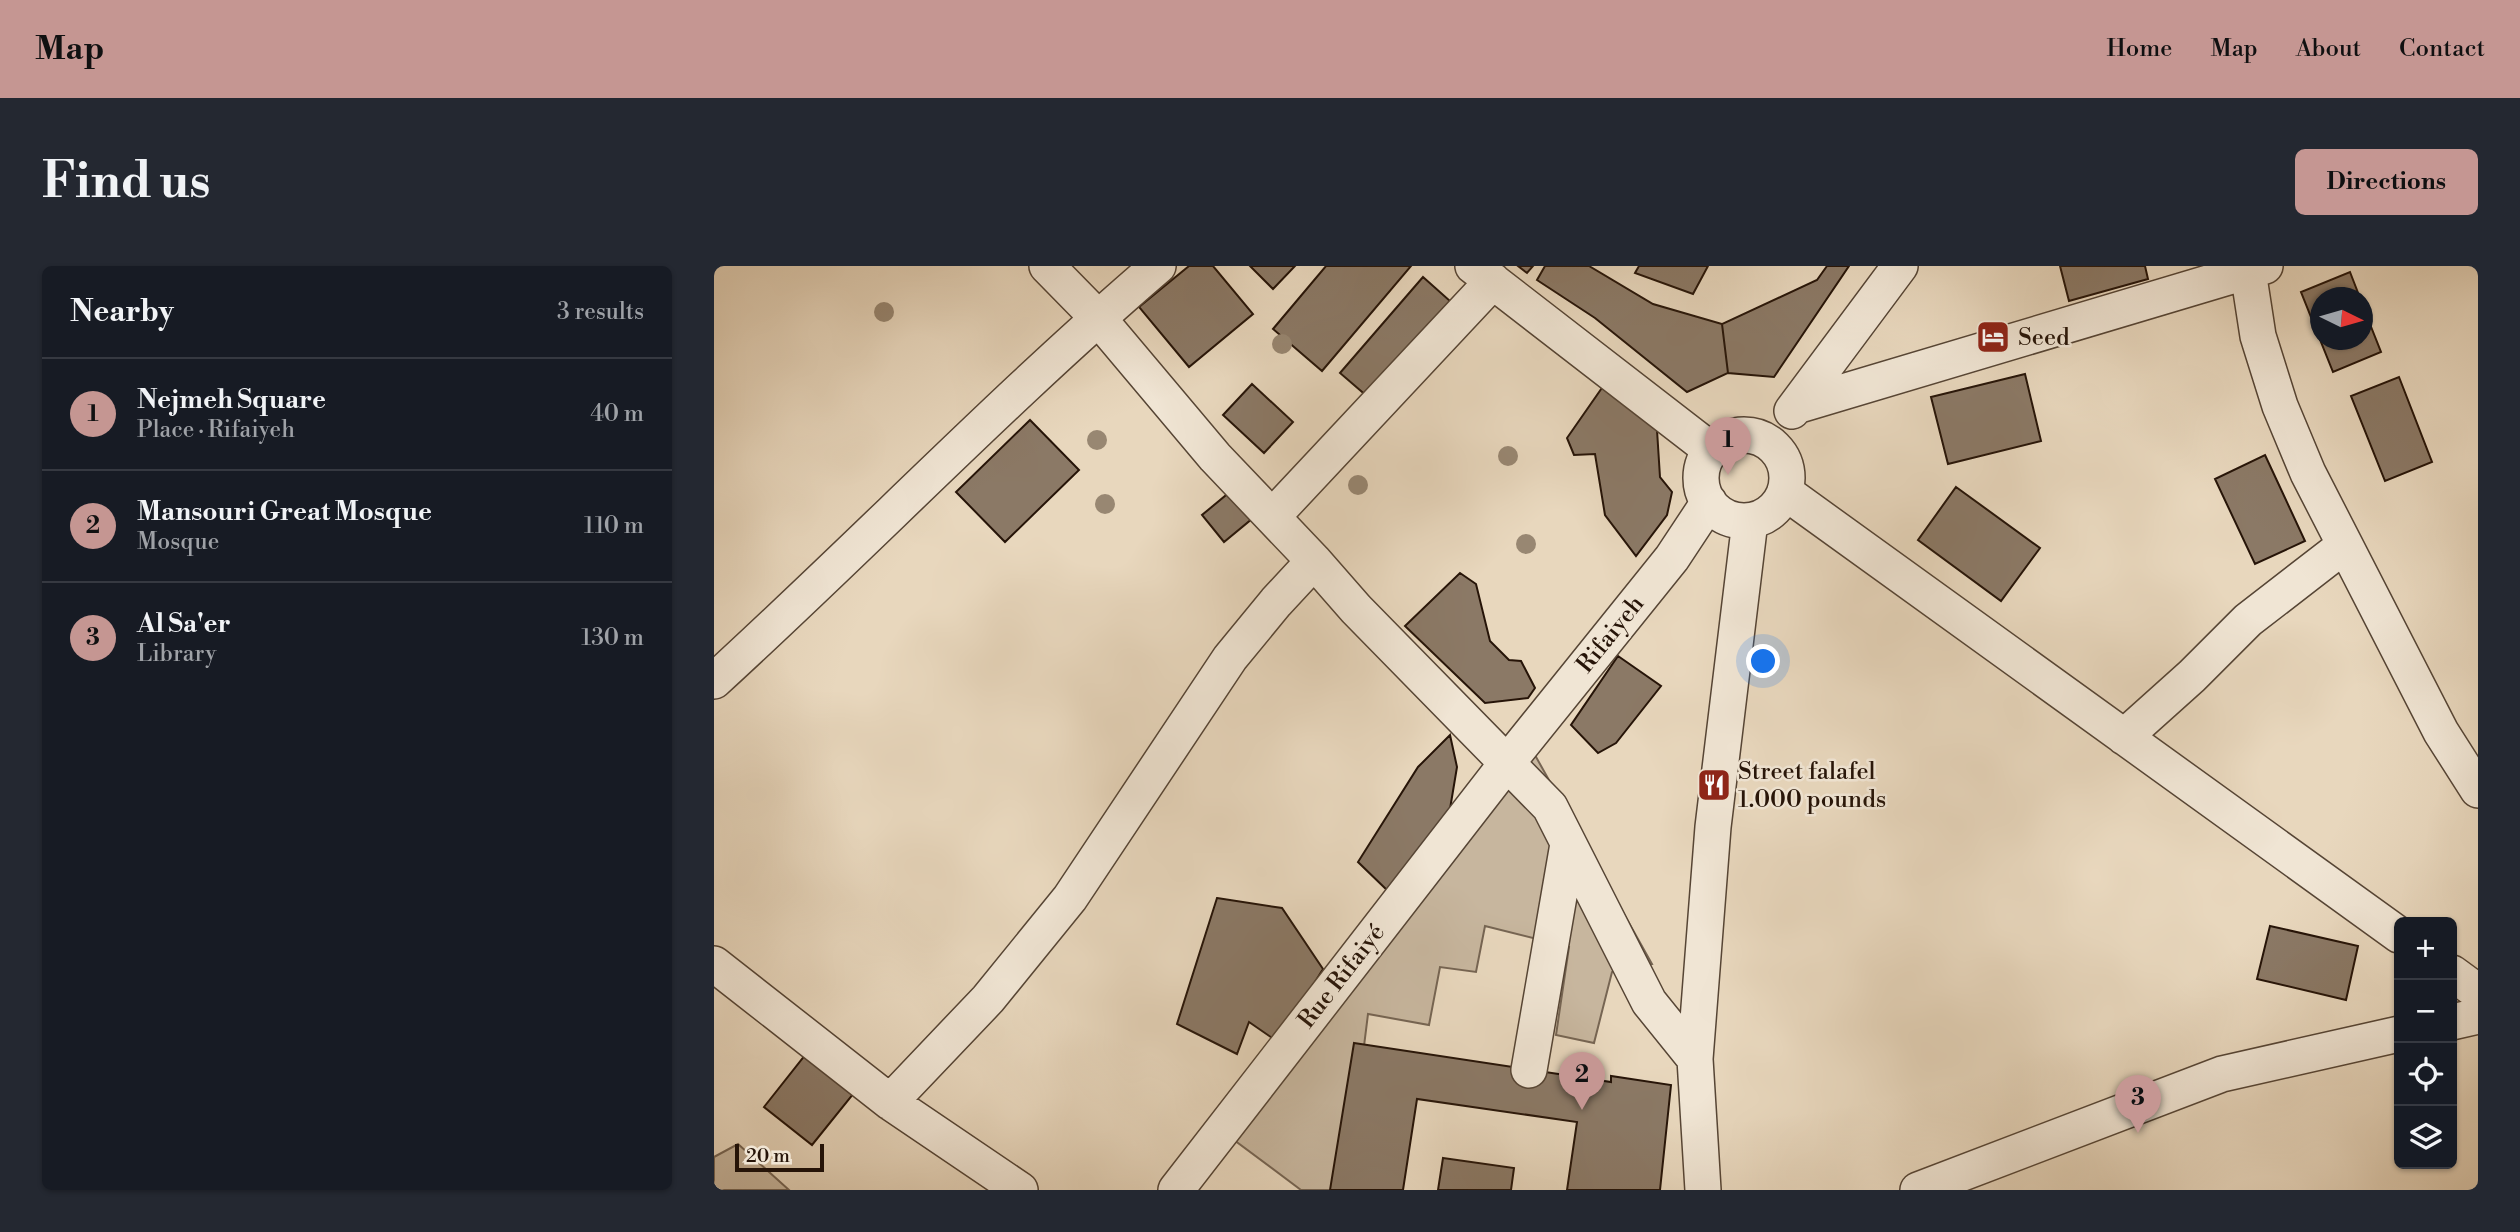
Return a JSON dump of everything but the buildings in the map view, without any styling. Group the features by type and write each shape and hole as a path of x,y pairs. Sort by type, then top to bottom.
{"street":[{"path":"1047,266 1098,318 1215,457 1356,609 1550,807 1648,1002 1695,1059"},
{"path":"714,681 942,463 1158,266"},
{"path":"1770,443 1900,266"},
{"path":"1796,405 2257,269 2258,335 2280,406 2308,472 2441,732 2478,790"},
{"path":"1272,517 1483,274 1711,450"},
{"path":"1733,436 1759,436 1770,443 1778,450 1786,465 1788,481 1785,492 1772,511 1750,521 1727,518 1709,502 1703,490 1701,475 1704,462 1711,450 1721,441 1733,436"},
{"path":"1785,492 2394,931"},
{"name":"Rifaiyeh","path":"1507,763 1672,558 1709,502"},
{"path":"1703,1190 1695,1059 1713,827 1750,521"},
{"path":"2124,737 2192,676 2248,620 2345,545"},
{"path":"890,1102 988,999 1070,898 1230,658 1314,561"},
{"name":"Rue Rifaiyé","path":"1176,1190 1507,763"},
{"path":"1529,1070 1569,844"},
{"path":"714,964 890,1102 1020,1190"},
{"path":"2457,1014 2472,991"},
{"path":"1918,1190 2222,1074 2394,1035"}],"shaded area":[{"path":"1531,748 1652,964 1612,972 1594,1043 1556,1035 1569,947 1485,926 1476,972 1440,967 1429,1025 1368,1014 1346,1190 1301,1190 1230,1137"},
{"path":"738,1144 789,1190 714,1190 714,1157"}],"place":[{"name":"Seed","path":"1993,337"},
{"name":"Nejmeh Square","path":"1728,475"},
{"name":"Street falafel 1.000 pounds","path":"1714,785"},
{"name":"Mansouri Great Mosque","path":"1582,1110"},
{"name":"Al Sa'er","path":"2138,1133"}]}
